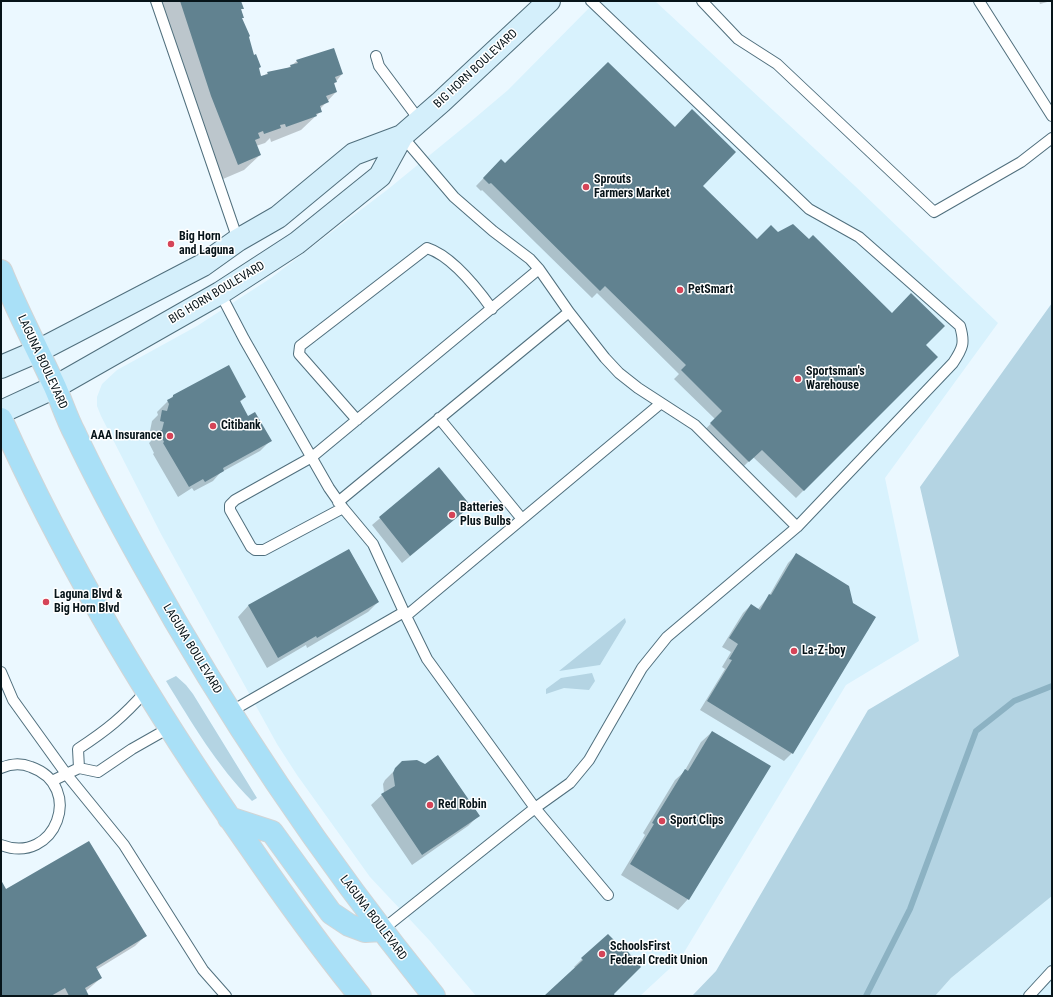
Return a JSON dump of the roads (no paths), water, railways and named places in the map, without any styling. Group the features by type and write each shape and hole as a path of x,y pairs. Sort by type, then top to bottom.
{"main road":[{"name":"BIG HORN BOULEVARD","path":"1,412 55,387 220,293 297,243 380,176 402,136 549,1"},
{"name":"BIG HORN BOULEVARD","path":"1,367 38,351 203,265 238,240 278,217 354,154 402,136"},
{"name":"LAGUNA BOULEVARD","path":"1,272 55,387 74,434 122,526 173,618 230,712 284,794 344,880 434,996"},
{"path":"1,419 17,455 65,548 146,691 169,728 290,904 360,996"},
{"path":"230,818 272,832 331,912 349,925 365,930 382,930"}],"lane":[{"path":"156,1 238,240"},
{"path":"382,930 535,808 570,783 589,760 642,668 667,637 796,527 953,363 961,351 964,339 960,326 859,237 809,209 591,1"},
{"path":"702,1 738,39 777,64 934,212 1021,162 1052,138"},
{"path":"979,1 1052,116"},
{"path":"376,56 379,66 420,120"},
{"path":"402,136 454,197 493,231 530,260 614,368 660,404 694,425 706,435 796,527"},
{"path":"356,420 299,354 300,346 427,248 438,252 476,287 492,309"},
{"path":"539,270 312,457 235,500 230,505 230,510 250,547 255,550 264,550 341,505 439,418 569,312"},
{"path":"220,293 244,340 341,505 373,544 427,659 535,808 608,895"},
{"path":"230,712 405,614 660,404"},
{"path":"439,418 522,519"},
{"path":"1,672 13,700 67,775 124,846 203,970 226,996"},
{"path":"79,768 78,749 120,719 146,691"},
{"path":"52,781 79,768 98,772 132,749 169,728"},
{"path":"1,768 8,765 24,764 40,770 52,781 59,796 60,813 54,829 43,841 28,848 11,848 1,844"},
{"path":"1029,996 1052,970"}],"waterway":[{"path":"866,996 910,909 976,731 1014,701 1052,686"}],"place":[{"name":"Sprouts Farmers Market","path":"586,187"},
{"name":"Big Horn and Laguna","path":"171,244"},
{"name":"PetSmart","path":"680,290"},
{"name":"Sportsman's Warehouse","path":"798,379"},
{"name":"Citibank","path":"213,426"},
{"name":"AAA Insurance","path":"170,436"},
{"name":"Batteries Plus Bulbs","path":"452,515"},
{"name":"Laguna Blvd & Big Horn Blvd","path":"46,602"},
{"name":"La-Z-boy","path":"794,651"},
{"name":"Red Robin","path":"430,805"},
{"name":"Sport Clips","path":"662,821"},
{"name":"SchoolsFirst Federal Credit Union","path":"602,954"}]}
